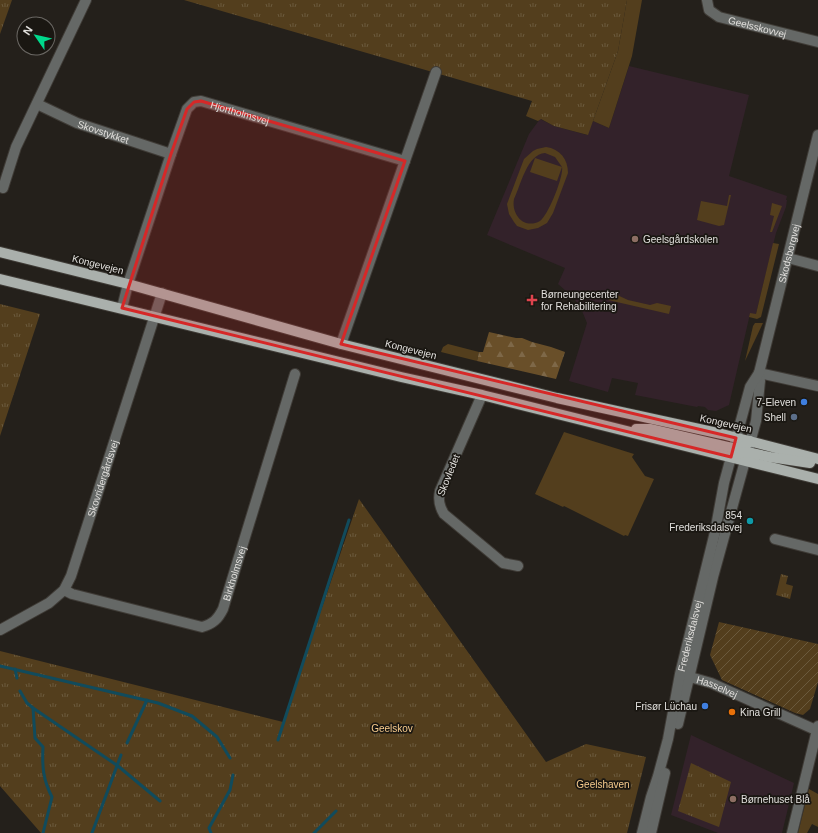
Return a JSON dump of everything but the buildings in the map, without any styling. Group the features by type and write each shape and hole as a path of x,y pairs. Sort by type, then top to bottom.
{"main road":[{"name":"Kongevejen","path":"0,252 162,293 341,344 557,398 750,441 818,459"},
{"path":"0,279 619,429 746,456 818,479"},
{"path":"732,453 746,446 750,441"},
{"path":"746,456 770,457 818,464"}],"street":[{"path":"3,188 16,147 86,0"},
{"name":"Geelsskovvej","path":"707,0 709,10 718,17 818,42"},
{"path":"341,344 436,72"},
{"name":"Hjortholmsvej","path":"122,308 128,284 186,109 194,102 201,101 405,162"},
{"name":"Skovstykket","path":"37,104 77,123 171,154"},
{"name":"Skodsborgvej","path":"736,438 750,387 759,372 818,134"},
{"path":"788,258 818,266"},
{"name":"Skovridergårdsvej","path":"0,630 49,603 64,590 73,570 162,293"},
{"path":"759,372 818,386"},
{"name":"Skodsborgvej","path":"750,441 756,421 758,407 760,381 759,372"},
{"name":"Birkholmsvej","path":"64,590 72,594 202,627 211,625 219,617 223,609 295,374"},
{"name":"Skovledet","path":"482,395 440,491 438,500 440,508 444,514 504,563 518,566"},
{"name":"Frederiksdalsvej","path":"651,833 724,483 736,438"},
{"name":"Frederiksdalsvej","path":"642,833 750,441"},
{"path":"775,539 818,550"},
{"name":"Hasselvej","path":"685,675 711,683 818,729"},
{"path":"792,833 818,729"}],"highlighted area":[{"path":"201,101 405,161 341,344 736,438 731,457 122,308 171,154 187,109 194,102"}],"shaded area":[{"name":"Geelsgårdskolen","path":"629,66 749,95 729,176 787,196 786,207 776,233 756,314 750,314 729,405 716,411 708,410 705,407 697,407 635,395 638,383 612,378 608,392 569,381 587,323 574,298 558,284 565,268 487,235 529,134 540,119 554,126 587,135 593,121 609,128"},
{"name":"Børnehuset Blå","path":"691,735 794,783 782,833 718,833 671,815"}],"green space":[{"path":"0,0 12,0 0,34"},
{"path":"184,0 627,0 618,51 588,135 554,126 541,119 538,121 526,116 532,101"},
{"path":"627,0 642,0 632,56 609,128 593,121 618,51"},
{"path":"546,147 559,152 567,163 568,173 553,213 547,223 538,228 528,230 517,226 509,214 507,204 524,159 537,149","holes":["545,153 555,157 562,167 555,196 543,218 534,223 524,222 520,219 515,210 514,199 529,164 539,155"]},
{"path":"535,158 562,167 557,181 530,172"},
{"path":"729,195 731,195 724,225 719,226 697,220 701,201 727,206"},
{"path":"772,203 782,206 772,232 770,232 774,216 770,215"},
{"path":"773,243 779,244 761,317 757,319 749,317 750,313 756,314"},
{"path":"611,293 628,300 650,305 657,303 671,306 669,314 608,300"},
{"path":"0,304 40,314 0,436"},
{"path":"755,323 763,323 745,361 753,326"},
{"path":"489,332 522,338 565,352 556,379 477,361 479,352 483,352"},
{"path":"448,344 479,352 477,361 441,352 443,347"},
{"path":"564,432 634,454 632,457 645,476 654,479 628,536 624,536 564,506 563,507 535,494"},
{"name":"Geelskov","path":"359,499 546,762 586,744 646,757 627,833 41,833 0,786 0,651 283,722"},
{"path":"781,574 788,576 786,584 793,586 790,599 776,595"},
{"path":"719,622 818,644 818,682 810,709 803,715 795,713 722,680 710,655"},
{"path":"691,763 731,782 719,827 678,811"},
{"path":"809,789 818,794 818,827 812,824 807,833 798,833"}],"waterway":[{"path":"278,740 349,520"},
{"path":"0,666 158,703 192,716 217,737 230,758"},
{"path":"15,669 17,678"},
{"path":"20,691 27,703 33,708 35,738 43,747 44,773 52,797 43,833"},
{"path":"127,743 147,700"},
{"path":"33,708 118,766 160,801"},
{"path":"92,833 121,755"},
{"path":"211,833 209,828 230,790 233,775"},
{"path":"314,833 336,811"}],"place":[{"name":"Geelsgårdskolen","path":"635,239"},
{"name":"Børneungecenter for Rehabilitering","path":"532,300"},
{"name":"7-Eleven","path":"804,402"},
{"name":"Shell","path":"794,417"},
{"name":"854 Frederiksdalsvej","path":"750,521"},
{"name":"Frisør Lüchau","path":"705,706"},
{"name":"Kina Grill","path":"732,712"},
{"name":"Børnehuset Blå","path":"733,799"}],"park label":[{"name":"Geelshaven","path":"603,784"}]}
